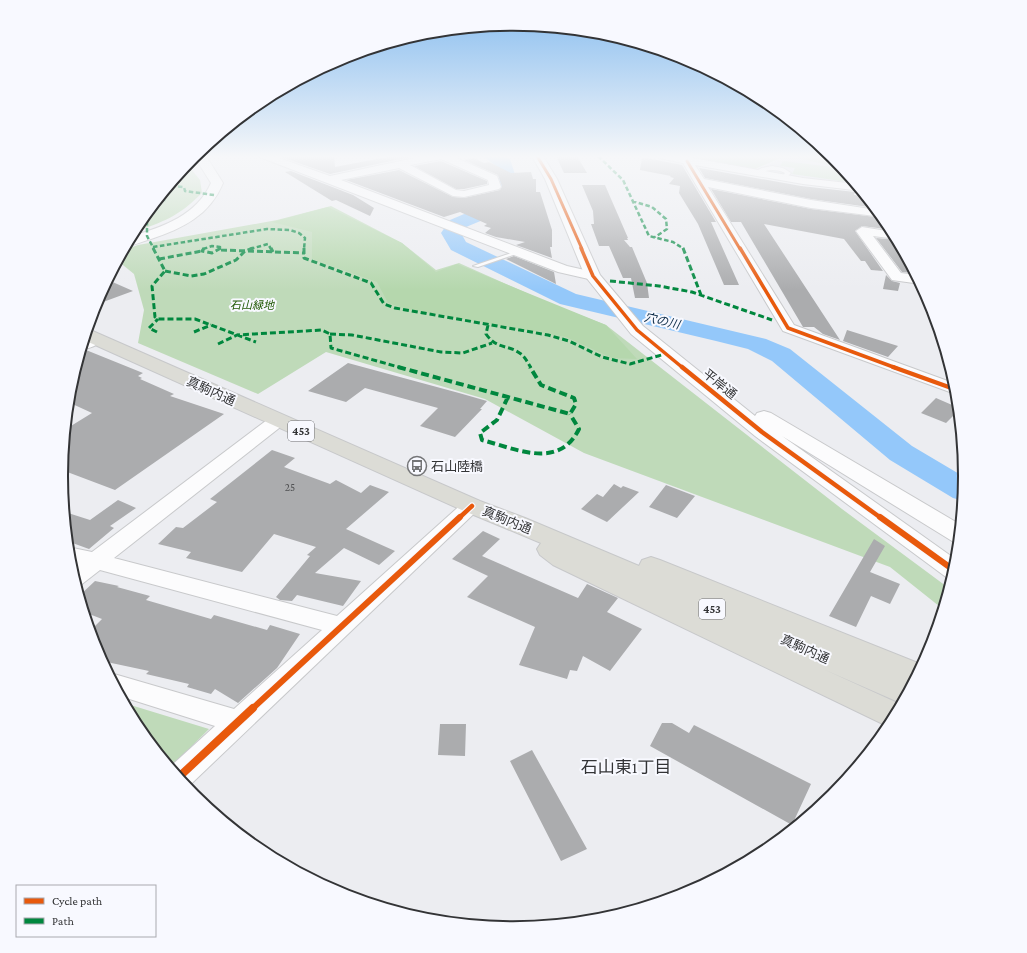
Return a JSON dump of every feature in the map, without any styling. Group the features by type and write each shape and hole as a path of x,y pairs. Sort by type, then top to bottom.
{"highway":[{"name":"真駒内通","path":"90,340 472,506 517,523 903,692"},
{"path":"517,523 585,539 913,673"},
{"path":"517,523 562,559 890,713"}],"street":[{"path":"137,239 147,236 193,214 209,200"},
{"path":"384,200 563,268 593,276"},
{"name":"平岸通","path":"560,200 593,276 637,330 762,432 949,567"},
{"path":"711,200 788,328 949,387"},
{"path":"793,200 873,213"},
{"path":"887,235 862,231 897,277 913,279"},
{"name":"平岸通","path":"682,368 955,532"},
{"path":"79,574 278,421"},
{"path":"182,774 472,506"},
{"path":"76,556 342,626"},
{"path":"121,686 238,722"}],"lane":[{"path":"476,266 519,252"}],"green space":[{"path":"164,200 195,200 178,213 143,229"},
{"name":"石山緑地","path":"331,206 402,243 436,270 459,263 549,303 606,325 842,509 945,586 939,606 890,567 584,453 485,399 326,352 258,394 138,343 144,310 134,274 122,264 132,247 277,220"},
{"path":"328,207 402,243 436,272 457,264 606,325 637,359 612,358 566,337 407,309 388,303 377,282 312,259 312,232 272,222"},
{"path":"132,705 209,729 174,764 160,748"}],"building":[{"path":"337,200 362,200 374,208 370,216"},
{"path":"400,200 543,200 552,230 552,247 550,247 552,258 516,245 525,242 496,237 485,233 491,228 484,226 487,224 460,212 444,217"},
{"path":"589,200 612,200 628,238 628,240 624,240 630,247 632,247 647,283 649,298 635,298 631,278 623,278 609,246 599,246 591,224 594,224 593,211"},
{"path":"684,200 703,200 716,222 711,222 739,285 724,285 698,224"},
{"path":"718,200 768,200 811,209 875,217 884,229 862,226 855,231 883,271 871,270 865,261 861,261 844,239 764,224 840,340 823,334 814,327 803,327 741,222 731,222"},
{"path":"822,200 863,200 868,207"},
{"path":"876,238 890,239 909,273 902,272"},
{"path":"514,256 554,272 556,284 506,259"},
{"path":"886,275 892,281 900,283 898,291 883,289"},
{"path":"113,282 133,291 104,302"},
{"path":"847,330 898,346 888,357 843,341"},
{"path":"86,350 143,373 138,376 142,378 140,379 174,394 170,396 224,414 115,490 68,472 71,426 92,413 74,405"},
{"path":"348,363 487,401 480,409 482,409 455,437 420,426 438,408 365,388 346,402 308,391"},
{"path":"936,398 953,405 954,415 946,423 921,413"},
{"path":"272,450 295,458 284,467 330,484 336,480 361,493 370,485 389,492 346,529 395,551 379,565 344,548 315,573 361,581 343,606 297,595 292,601 280,600 276,597 310,556 307,555 316,547 274,534 242,572 186,558 191,552 158,544 176,527 183,528 217,502 210,499"},
{"path":"614,484 621,488 623,486 639,492 607,522 581,509 597,494 603,497"},
{"path":"666,485 695,496 677,518 649,507"},
{"path":"118,500 136,508 110,526 114,528 89,549 73,543 70,514 90,520"},
{"path":"483,531 500,539 482,556 578,598 587,584 618,598 607,612 642,629 610,671 583,656 577,671 570,670 567,679 519,665 535,627 467,597 488,576 452,559"},
{"path":"874,539 885,546 870,572 900,584 890,604 871,596 856,627 829,616"},
{"path":"95,581 119,586 117,587 150,596 146,600 211,619 214,615 267,630 270,625 300,634 277,668 238,703 215,689 211,694 187,687 189,684 146,674 149,671 109,662 94,627 102,619 90,614 83,592"},
{"path":"662,723 672,723 689,733 694,725 811,784 791,825 650,746"},
{"path":"440,724 466,724 465,756 438,755"},
{"path":"532,750 587,849 561,861 510,761"}],"waterway":[{"name":"穴の川","path":"504,200 490,210 457,224 451,233 458,246 568,299 719,334 757,344 781,355 901,453 959,487"}],"marked path":[{"path":"633,200 649,236 673,242 685,250 701,295"},
{"path":"632,201 652,207 666,219 667,229 655,237"},
{"path":"147,223 147,236 165,271 152,286 155,317 158,319 195,319 256,342"},
{"path":"153,247 267,229 290,230 299,233 305,238 304,258 371,283 384,304 395,308 548,335 569,341 602,357 630,364 665,354"},
{"path":"165,271 191,276 204,274 236,260 245,251 268,244 273,252"},
{"path":"212,246 220,247 222,249 212,253 202,251 204,248 212,246"},
{"path":"221,250 305,253"},
{"path":"159,259 202,251"},
{"path":"610,281 659,286 692,292 772,320"},
{"path":"157,332 149,328 158,319"},
{"path":"194,332 211,325"},
{"path":"218,344 237,335 322,330 330,334 331,348 570,414 576,404 574,398 541,385 523,355 514,350 492,343 486,334 488,325"},
{"path":"330,334 352,335 441,352 463,353 492,343"},
{"path":"508,397 497,420 480,433 482,440 531,453 550,454 573,441 579,429 570,414"}],"cycle path":[{"path":"560,200 593,276 637,330 762,432 949,567"},
{"path":"711,200 788,328 949,387"},
{"path":"182,774 472,506"}],"place":[{"name":"石山陸橋","path":"417,466"}],"district":[{"name":"石山東1丁目","path":"626,767"}]}
